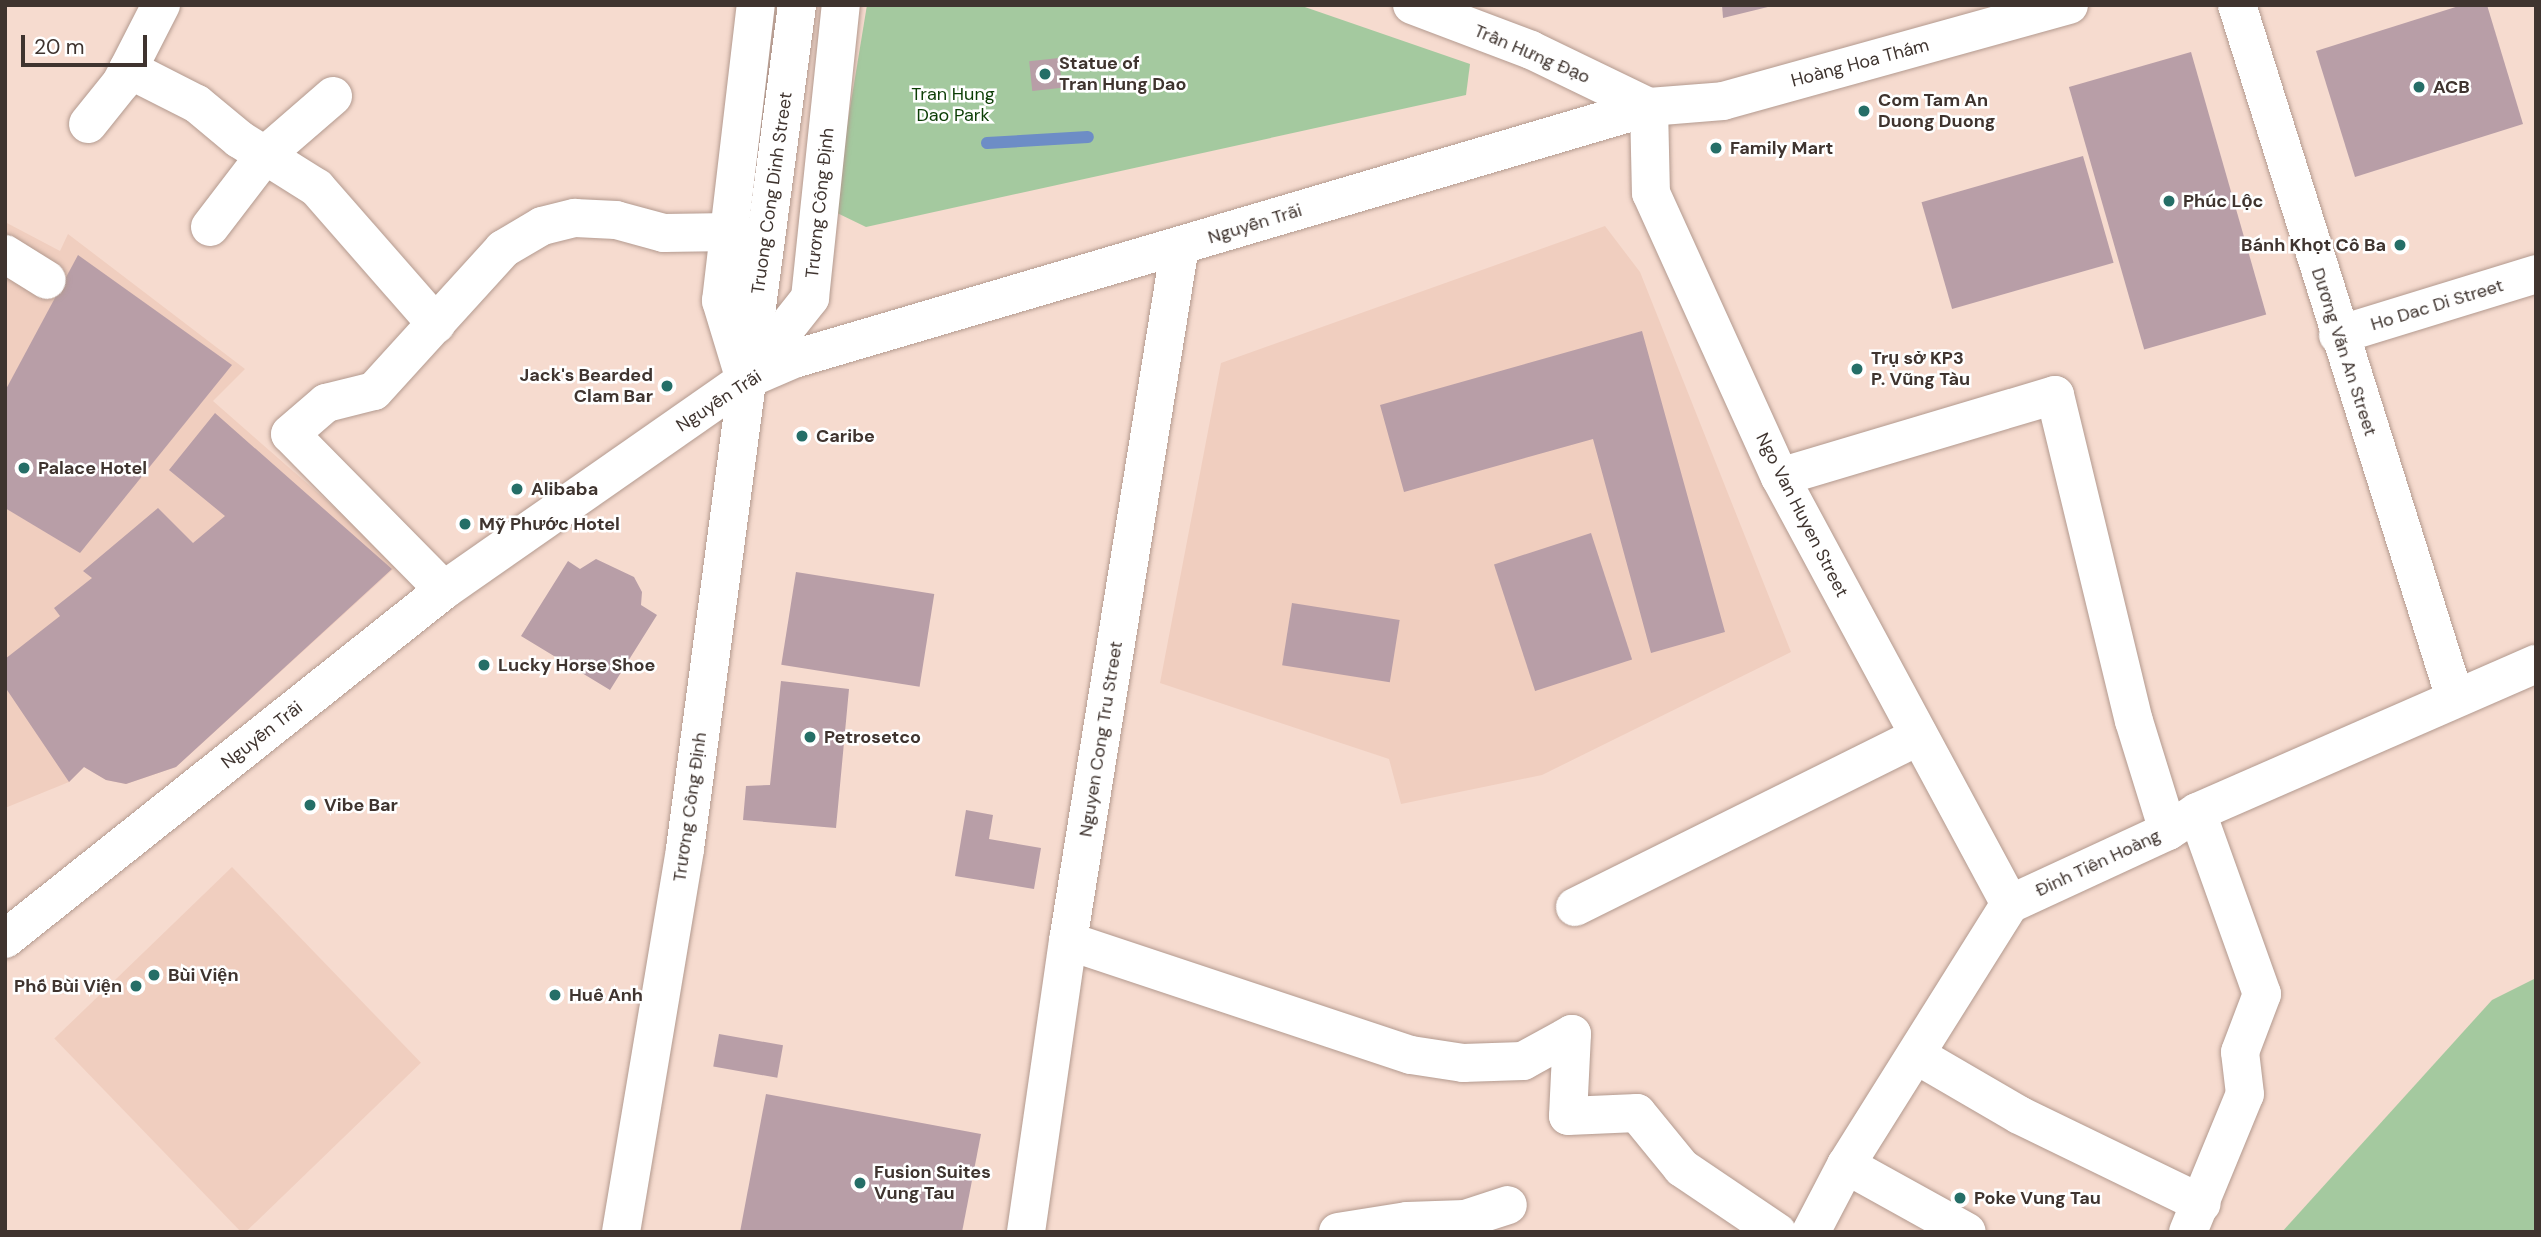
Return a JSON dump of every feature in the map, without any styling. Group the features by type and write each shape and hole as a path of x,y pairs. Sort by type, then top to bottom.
{"main road":[{"path":"88,124 128,69 161,5"},
{"name":"Trương Công Định","path":"621,1232 685,849 746,380 721,301 756,5"},
{"name":"Truong Cong Dinh Street","path":"746,380 797,5"},
{"name":"Trương Công Định","path":"746,380 810,298 841,5"},
{"name":"Trần Hưng Đạo","path":"1412,5 1531,50 1649,107"},
{"name":"Hoàng Hoa Thám","path":"1649,107 1723,101 2069,5"},
{"name":"Dương Văn An Street","path":"2237,5 2338,335 2455,698"},
{"path":"128,69 197,104 265,155 317,188 436,324"},
{"path":"210,227 265,155 333,96"},
{"name":"Nguyễn Trãi","path":"5,939 444,590 746,380 794,359 1649,107"},
{"name":"Ngo Van Huyen Street","path":"1649,107 1651,193 1780,477 2010,904"},
{"path":"444,590 290,434 326,403 374,391 503,249 542,226 575,218 616,220 664,233 731,232"},
{"name":"Nguyen Cong Tru Street","path":"1026,1232 1068,941 1180,246"},
{"path":"5,254 47,280"},
{"name":"Ho Dac Di Street","path":"2338,335 2536,274"},
{"path":"1780,477 2055,395 2134,721 2262,995 2240,1052 2245,1094 2195,1218 1916,1055"},
{"name":"Đinh Tiên Hoàng","path":"2010,904 2182,822 2536,664"},
{"path":"1575,907 1919,736"},
{"path":"1811,1232 1846,1165 2010,904"},
{"path":"1068,941 1411,1055 1463,1063 1522,1061 1572,1034 1568,1116 1637,1113 1682,1168 1777,1232"},
{"path":"1846,1165 1967,1232"},
{"path":"1338,1232 1407,1221 1465,1219 1508,1205"}],"shaded area":[{"path":"5,222 60,251 68,234 245,369 213,401 399,564 176,767 126,784 106,780 84,767 69,782 5,808"},
{"path":"1605,226 1640,272 1791,652 1542,775 1401,804 1389,759 1160,683 1221,363"},
{"name":"Phố Bùi Viện","path":"232,867 421,1063 246,1232 241,1232 54,1039"}],"green space":[{"name":"Tran Hung Dao Park","path":"867,5 1299,5 1470,64 1466,95 866,227 833,211"},
{"path":"2536,978 2536,1232 2282,1232 2492,1000"}],"building":[{"path":"1722,5 1776,5 1723,18"},
{"name":"ACB","path":"2462,5 2487,5 2523,124 2355,177 2316,51"},
{"name":"Phúc Lộc","path":"2191,52 2266,314 2144,349 2069,87"},
{"name":"Statue of Tran Hung Dao","path":"1059,58 1062,88 1032,91 1029,61"},
{"path":"2083,156 2114,263 1952,309 1922,202"},
{"path":"78,255 232,365 80,553 5,508 5,391"},
{"path":"1642,331 1725,632 1651,653 1593,439 1404,492 1380,405"},
{"path":"215,413 392,569 176,767 126,784 106,780 84,767 69,782 5,687 5,659 60,616 54,608 92,578 83,571 158,508 193,543 225,516 169,470"},
{"path":"1591,533 1632,659 1535,691 1494,565"},
{"path":"596,559 634,577 642,592 641,605 657,615 610,690 521,636 568,561 580,569"},
{"path":"796,572 934,594 920,687 781,665"},
{"path":"1292,603 1400,620 1390,682 1282,665"},
{"name":"Petrosetco","path":"781,681 849,689 836,828 743,820 746,786 770,785"},
{"path":"966,810 993,815 989,839 1041,848 1034,889 955,876"},
{"path":"719,1034 783,1045 777,1078 713,1066"},
{"name":"Fusion Suites Vung Tau","path":"766,1094 981,1134 962,1232 740,1232"}],"waterway":[{"path":"987,143 1088,137"}],"place":[{"name":"Statue of Tran Hung Dao","path":"1045,74"},
{"name":"ACB","path":"2419,87"},
{"name":"Com Tam An Duong Duong","path":"1864,111"},
{"name":"Family Mart","path":"1716,148"},
{"name":"Phúc Lộc","path":"2169,201"},
{"name":"Bánh Khọt Cô Ba","path":"2400,245"},
{"name":"Trụ sở KP3 P. Vũng Tàu","path":"1857,369"},
{"name":"Jack's Bearded Clam Bar","path":"667,386"},
{"name":"Caribe","path":"802,436"},
{"name":"Palace Hotel","path":"24,468"},
{"name":"Alibaba","path":"517,489"},
{"name":"Mỹ Phước Hotel","path":"465,524"},
{"name":"Lucky Horse Shoe","path":"484,665"},
{"name":"Petrosetco","path":"810,737"},
{"name":"Vibe Bar","path":"310,805"},
{"name":"Bùi Viện","path":"154,975"},
{"name":"Phố Bùi Viện","path":"136,986"},
{"name":"Huê Anh","path":"555,995"},
{"name":"Fusion Suites Vung Tau","path":"860,1183"},
{"name":"Poke Vung Tau","path":"1960,1198"}]}
